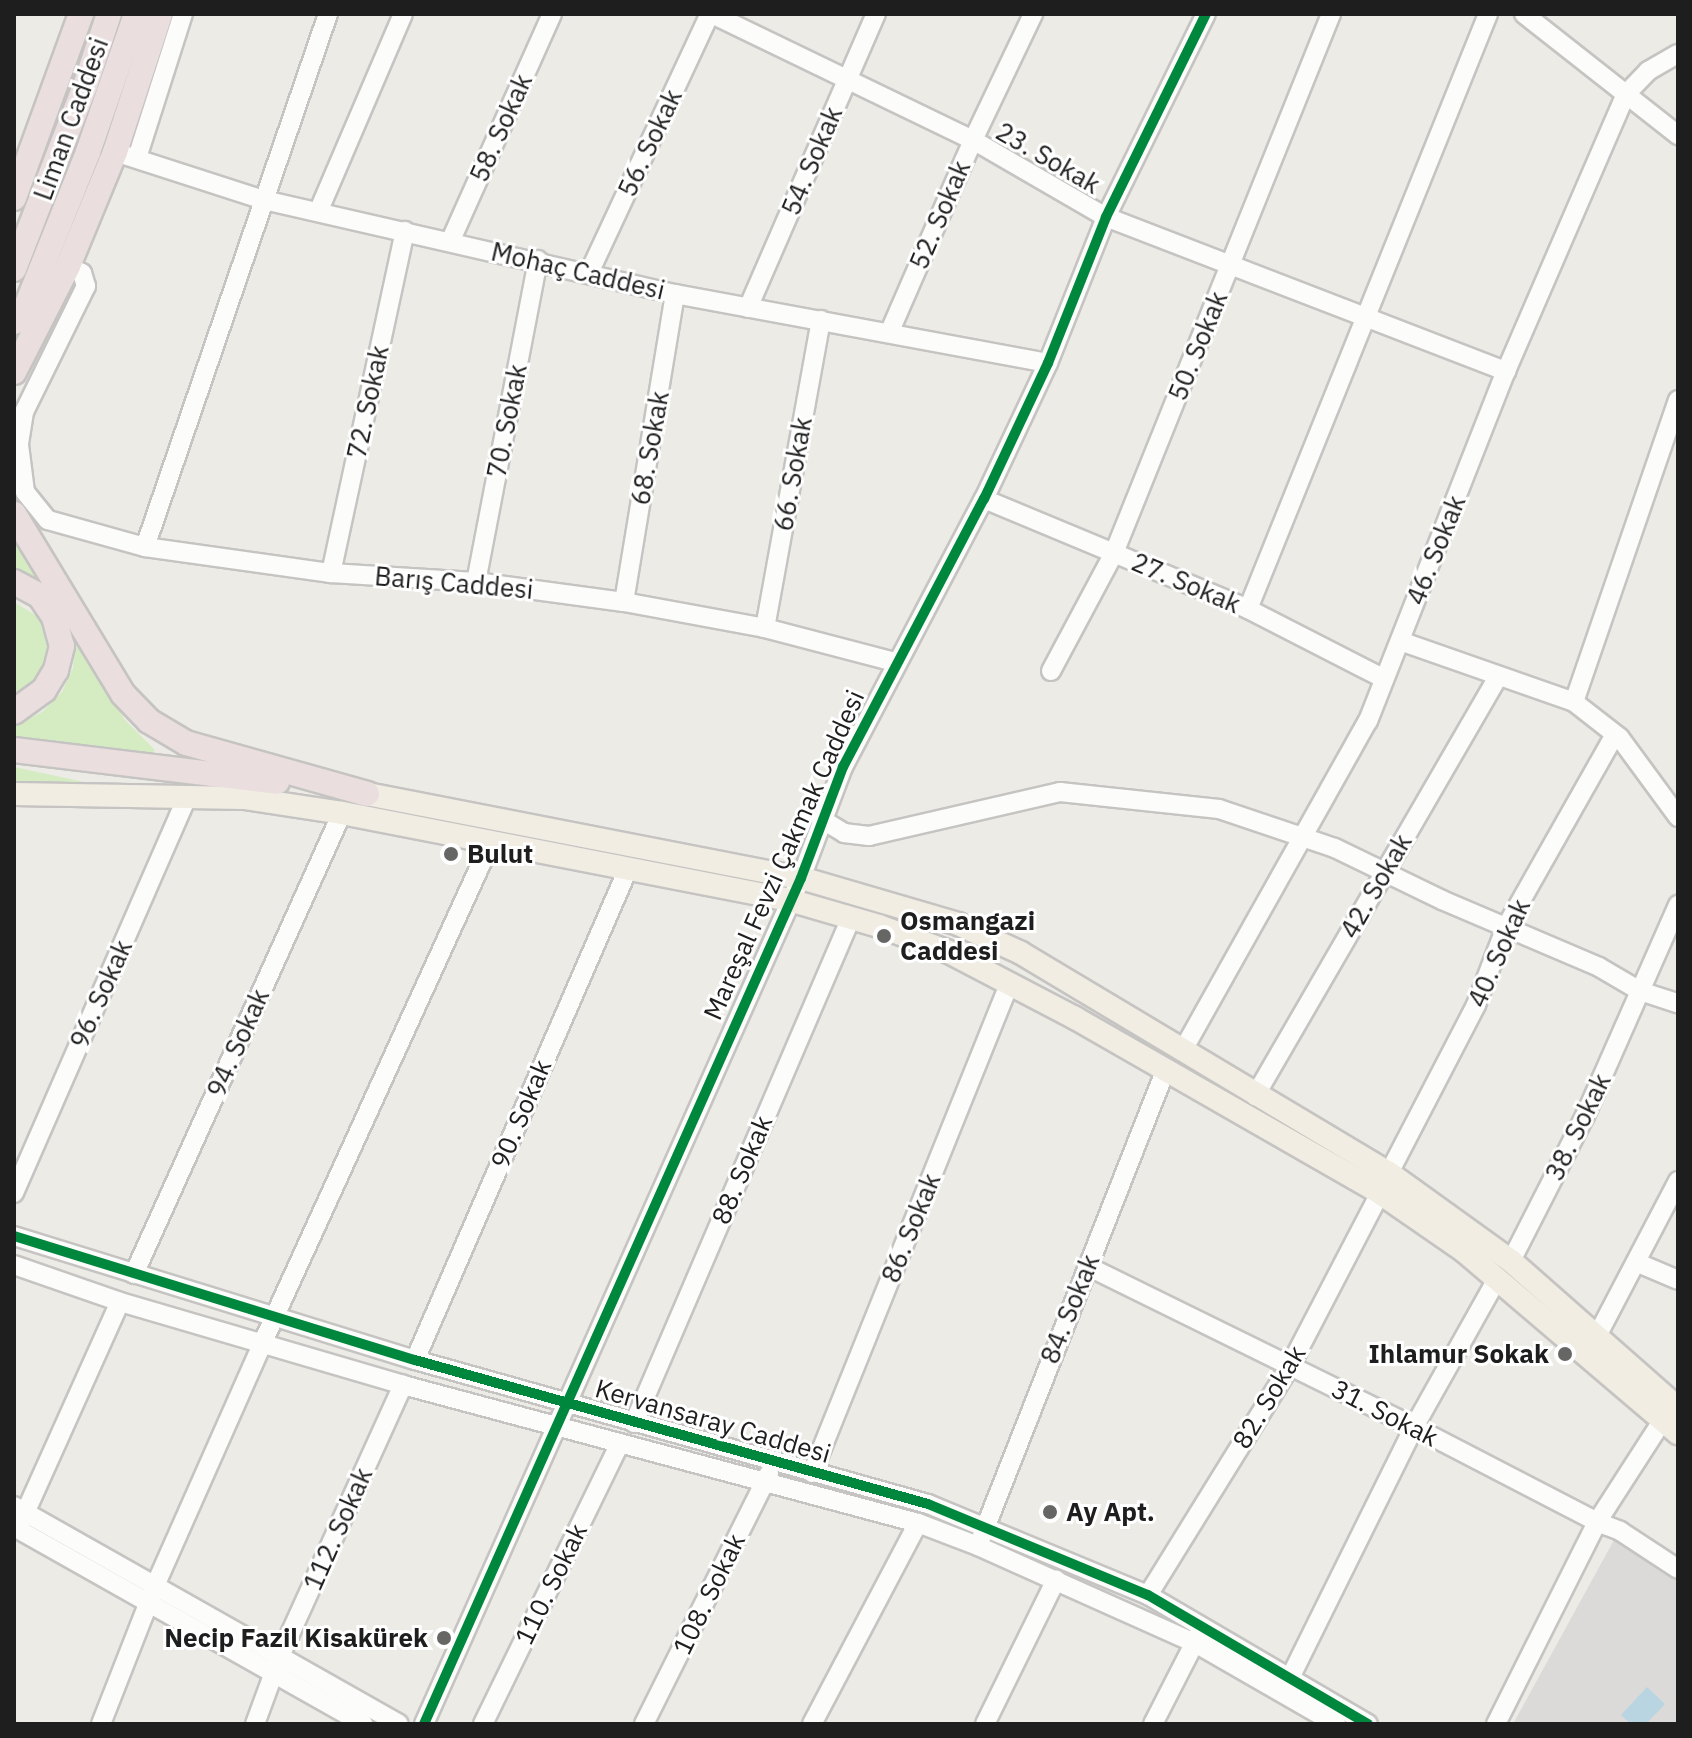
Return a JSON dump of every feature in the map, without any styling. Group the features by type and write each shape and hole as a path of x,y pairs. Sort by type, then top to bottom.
{"highway":[{"name":"Liman Caddesi","path":"14,198 81,14"},
{"name":"Liman Caddesi","path":"14,269 80,100 109,14"},
{"path":"14,372 126,155 160,14"},
{"path":"14,322 25,309 88,152 133,25"},
{"path":"14,514 123,694 149,721 186,743 367,794"},
{"path":"14,582 40,596 54,617 62,646 56,670 44,690 14,712"},
{"path":"14,750 367,794"}],"main road":[{"path":"14,794 244,798 342,813 789,900 949,952 1010,982 1165,1072 1384,1183 1497,1279 1674,1413"},
{"path":"367,794 801,878 958,924 1021,953 1183,1050 1384,1183 1511,1261 1597,1336 1674,1413"},
{"path":"1165,1072 1183,1050"}],"street":[{"path":"126,155 183,14"},
{"path":"145,547 328,14"},
{"path":"319,210 403,14"},
{"name":"58. Sokak","path":"450,242 552,14"},
{"name":"23. Sokak","path":"711,14 973,140 1106,217 1506,371"},
{"name":"56. Sokak","path":"589,273 711,14"},
{"name":"54. Sokak","path":"748,308 876,14"},
{"name":"52. Sokak","path":"890,331 973,140 1033,14"},
{"name":"Mareşal Fevzi Çakmak Caddesi","path":"424,1724 801,878 821,819 895,662 984,499 1048,363 1106,217 1206,14"},
{"name":"50. Sokak","path":"1051,671 1114,553 1331,14"},
{"path":"1248,609 1488,14"},
{"path":"1524,14 1678,135"},
{"name":"46. Sokak","path":"1183,1050 1301,835 1368,721 1506,371 1626,94 1648,71 1678,54"},
{"name":"Mohaç Caddesi","path":"126,155 264,200 538,260 675,294 890,331 1048,363"},
{"name":"72. Sokak","path":"331,573 405,231"},
{"name":"70. Sokak","path":"476,582 538,260"},
{"name":"Barış Caddesi","path":"68,266 82,273 86,286 24,412 19,445 25,492 48,520 145,547 331,573 476,582 624,602 765,628 895,662"},
{"name":"68. Sokak","path":"624,602 675,294"},
{"name":"66. Sokak","path":"765,628 821,320"},
{"path":"1574,702 1678,400"},
{"name":"27. Sokak","path":"984,499 1248,609 1383,678"},
{"path":"1400,641 1574,702 1620,738 1678,817"},
{"name":"42. Sokak","path":"1255,1096 1498,677"},
{"name":"40. Sokak","path":"1384,1183 1476,1005 1506,927 1614,736"},
{"path":"821,819 844,833 869,836 1060,792 1219,809 1301,835 1599,967 1640,991 1678,1003"},
{"name":"96. Sokak","path":"14,1193 188,795"},
{"name":"94. Sokak","path":"134,1274 342,813"},
{"path":"101,1724 152,1594 263,1342 491,842"},
{"name":"90. Sokak","path":"415,1360 628,869"},
{"name":"38. Sokak","path":"1511,1261 1585,1116 1678,905"},
{"name":"88. Sokak","path":"634,1423 851,918"},
{"name":"86. Sokak","path":"812,1473 1010,982"},
{"name":"84. Sokak","path":"978,1546 1165,1072"},
{"path":"1597,1336 1638,1263 1678,1181"},
{"name":"82. Sokak","path":"1148,1595 1290,1366 1384,1183"},
{"name":"Kervansaray Caddesi","path":"14,1236 415,1360 928,1504 1148,1595 1290,1678 1322,1713 1368,1724"},
{"path":"1638,1263 1678,1280"},
{"name":"Kervansaray Caddesi","path":"14,1265 120,1302 403,1385 918,1523 978,1546 1195,1643 1322,1713 1336,1724"},
{"name":"31. Sokak","path":"1087,1266 1620,1531 1678,1569"},
{"path":"1290,1678 1414,1427 1497,1279"},
{"path":"120,1302 17,1523 278,1665 399,1724"},
{"name":"112. Sokak","path":"255,1724 278,1665 403,1385"},
{"path":"1496,1724 1597,1522 1674,1413"},
{"name":"110. Sokak","path":"483,1724 619,1445"},
{"name":"108. Sokak","path":"644,1724 774,1463"},
{"path":"812,1724 918,1523"},
{"path":"985,1724 1056,1580"},
{"path":"1153,1724 1204,1625"},
{"path":"278,1665 363,1724"}],"shaded area":[{"path":"1614,1540 1678,1577 1678,1724 1513,1724"}],"green space":[{"path":"14,536 51,594 14,580"},
{"path":"14,602 40,618 52,648 44,678 14,702"},
{"path":"75,638 125,720 155,750 149,757 14,739 14,727 42,712 62,692 73,668"},
{"path":"14,767 89,783 14,784"}],"water":[{"path":"1647,1687 1665,1704 1646,1724 1631,1724 1621,1715"}],"cycle path":[{"path":"424,1724 801,878 843,767 984,499 1048,363 1106,217 1206,14"},
{"path":"14,1236 415,1360 928,1504 1148,1595 1368,1724"}],"place":[{"name":"Bulut","path":"451,854"},
{"name":"Osmangazi Caddesi","path":"884,936"},
{"name":"Ihlamur Sokak","path":"1565,1354"},
{"name":"Ay Apt.","path":"1050,1512"},
{"name":"Necip Fazil Kisakürek","path":"444,1638"}]}
